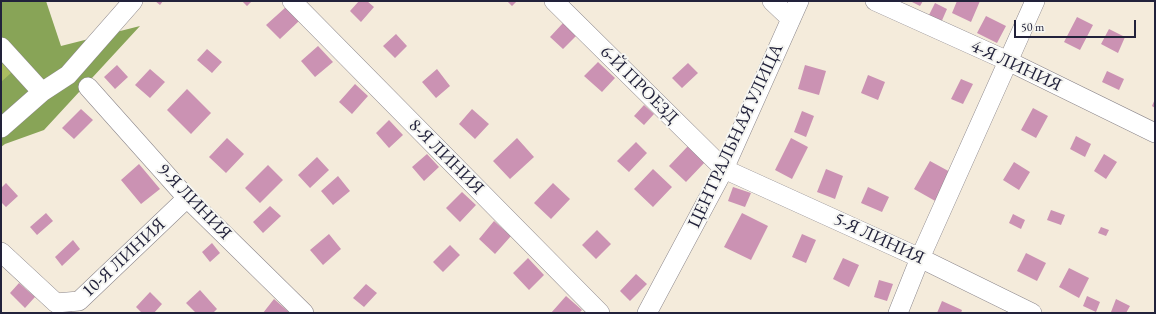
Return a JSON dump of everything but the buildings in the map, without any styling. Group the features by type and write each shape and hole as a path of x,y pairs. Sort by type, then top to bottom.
{"street":[{"path":"1,128 42,92 68,75 133,1"},
{"name":"8-Я ЛИНИЯ","path":"292,1 600,313"},
{"name":"6-Й ПРОЕЗД","path":"554,1 724,169"},
{"path":"772,1 791,19"},
{"name":"ЦЕНТРАЛЬНАЯ УЛИЦА","path":"647,313 724,169 799,1"},
{"name":"4-Я ЛИНИЯ","path":"875,1 1008,61 1155,133"},
{"path":"898,313 920,258 1035,1"},
{"path":"1,46 42,92"},
{"name":"9-Я ЛИНИЯ","path":"88,87 187,198 304,313"},
{"name":"5-Я ЛИНИЯ","path":"724,169 920,258 1032,313"},
{"name":"10-Я ЛИНИЯ","path":"1,252 56,303 79,300 187,198"}],"green space":[{"path":"1,1 46,1 61,46 140,26 44,130 5,144 1,147 1,82 11,73 1,62"},
{"path":"1,56 24,82 1,101"}]}
